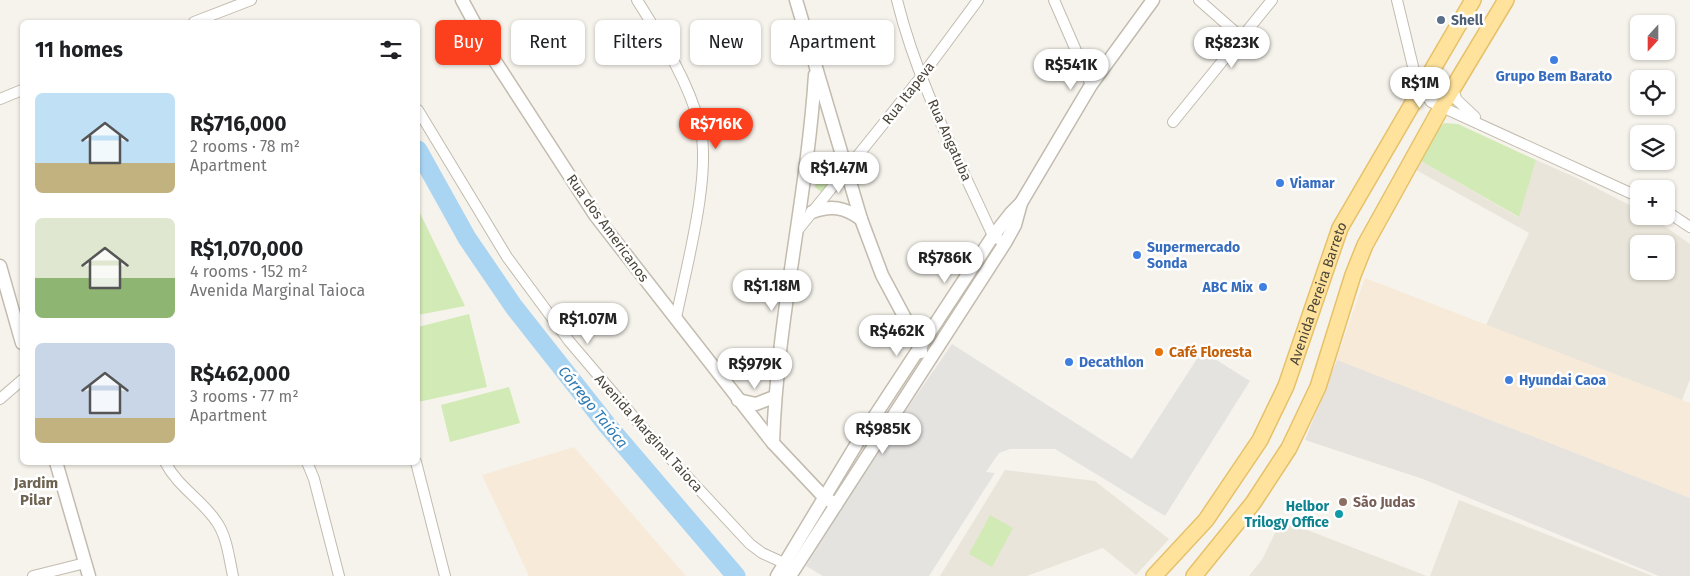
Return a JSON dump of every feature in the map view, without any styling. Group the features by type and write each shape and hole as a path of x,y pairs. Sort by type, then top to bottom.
{"main road":[{"name":"Avenida Pereira Barreto","path":"1154,576 1206,520 1260,440 1283,394 1297,357 1340,228 1473,0"},
{"name":"Avenida Pereira Barreto","path":"1194,576 1253,503 1289,448 1318,387 1360,255 1452,88 1506,0"}],"street":[{"path":"199,20 251,0"},
{"name":"Rua dos Americanos","path":"462,0 495,61 595,215 772,442 823,496 836,505"},
{"path":"637,0 675,61 693,104 702,136 704,154 698,203 676,318"},
{"path":"796,0 861,219 882,275 920,346 919,376"},
{"name":"Rua Angatuba","path":"896,0 921,77 993,236"},
{"name":"Rua Itapeva","path":"797,231 921,77 978,0"},
{"path":"1054,0 1090,86"},
{"path":"790,576 1005,242 1015,225 1021,203 1090,86 1153,0"},
{"path":"1199,0 1241,37"},
{"path":"1173,122 1272,0"},
{"path":"1397,0 1412,67 1420,88 1428,99 1441,108 1484,124 1630,192"},
{"path":"772,442 774,398 811,135 815,66"},
{"path":"1452,88 1461,105 1484,124"},
{"path":"0,99 20,91"},
{"name":"Avenida Marginal Taioca","path":"420,113 507,257 569,341 655,442 750,544 762,553 784,564"},
{"path":"777,576 823,496 920,346 993,236 1010,213 1021,203"},
{"path":"812,212 824,208 841,208 861,219"},
{"path":"1675,217 1690,227"},
{"path":"993,236 1005,242"},
{"path":"0,266 20,336"},
{"path":"0,399 20,382"},
{"path":"738,400 756,404 774,398"},
{"path":"57,465 89,576"},
{"path":"167,465 175,480 217,523 222,533 233,576"},
{"path":"308,465 314,479 339,576"},
{"path":"417,465 445,576"},
{"path":"33,576 85,563"}],"shaded area":[{"path":"1536,160 1577,178 1630,205 1630,225 1663,225 1690,244 1690,379 1682,400 1486,325 1529,233 1416,170 1421,161 1518,217"},
{"name":"Hyundai Caoa","path":"1365,278 1690,403 1690,498 1336,360"},
{"path":"952,344 1132,459 1202,351 1250,381 1165,516 1055,449 1010,449 999,453 986,472 995,473 929,576 823,576 806,566 870,462"},
{"path":"1337,360 1690,498 1690,576 1659,576 1423,479 1305,440"},
{"path":"574,447 686,576 529,576 482,475"},
{"path":"1005,470 1095,481 1169,539 1136,575 1103,548 1027,576 940,576"},
{"path":"1459,500 1653,576 1430,576"},
{"path":"1281,520 1427,576 1249,576 1263,558"}],"green space":[{"path":"1444,123 1458,124 1536,160 1519,217 1421,161 1437,130"},
{"path":"834,154 839,166 834,180 825,192 821,192 815,187 820,156"},
{"path":"420,213 465,306 420,315"},
{"path":"469,314 487,387 420,402 420,326"},
{"path":"509,387 520,423 450,442 441,405"},
{"path":"990,515 1013,528 992,567 969,554"}],"waterway":[{"name":"Córrego Taióca","path":"420,154 467,238 514,307 607,425 736,576"}],"place":[{"name":"Shell","path":"1441,20"},
{"name":"Grupo Bem Barato","path":"1554,60"},
{"name":"Viamar","path":"1280,183"},
{"name":"Supermercado Sonda","path":"1137,255"},
{"name":"ABC Mix","path":"1263,287"},
{"name":"Café Floresta","path":"1159,352"},
{"name":"Decathlon","path":"1069,362"},
{"name":"Hyundai Caoa","path":"1509,380"},
{"name":"São Judas","path":"1343,502"},
{"name":"Helbor Trilogy Office","path":"1339,514"}],"district":[{"name":"Jardim Pilar","path":"36,492"}]}
